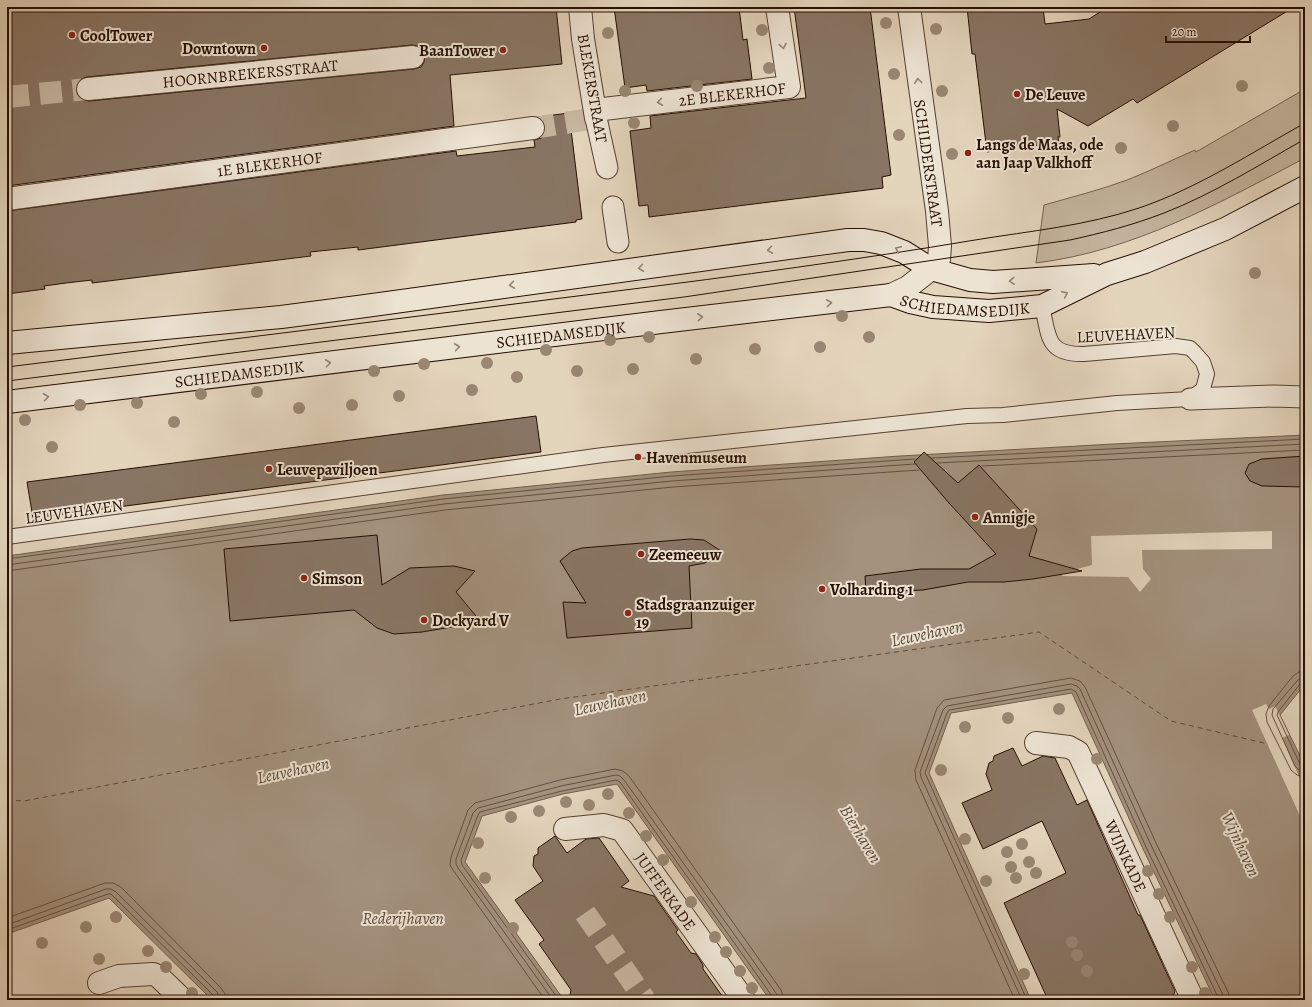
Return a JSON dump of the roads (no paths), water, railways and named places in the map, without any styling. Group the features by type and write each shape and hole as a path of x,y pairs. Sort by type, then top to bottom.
{"main road":[{"name":"BLEKERSTRAAT","path":"580,7 583,39 596,114"},
{"name":"2E BLEKERHOF","path":"596,114 789,87 777,7"},
{"name":"SCHILDERSTRAAT","path":"891,296 908,287 931,269 938,260 940,246 936,205 909,7"},
{"name":"HOORNBREKERSSTRAAT","path":"88,89 413,57"},
{"name":"1E BLEKERHOF","path":"7,199 533,128"},
{"name":"SCHIEDAMSEDIJK","path":"7,402 661,322 891,296 933,307 989,311 1042,306 1107,274 1145,262 1225,229 1305,187"},
{"name":"SCHIEDAMSEDIJK","path":"7,343 282,317 848,240 881,242 904,252 931,269 970,280 993,282 1107,274"},
{"name":"WIJNKADE","path":"1036,743 1070,747 1078,752 1193,1000"},
{"name":"JUFFERKADE","path":"565,829 604,825 622,830 744,1000"},
{"path":"99,983 119,976 153,974 158,976 183,1000"}],"street":[{"name":"BLEKERSTRAAT","path":"596,114 607,168"},
{"path":"613,208 618,242"},
{"path":"1190,399 1274,396 1305,397"}],"lane":[{"name":"LEUVEHAVEN","path":"7,537 603,454 967,416 1117,403 1190,399 1203,388 1207,374 1203,362 1190,348 1176,346 1084,354 1060,352 1053,345 1050,339 1042,306"}],"water":[{"path":"1305,435 1305,684 1280,715 1305,766 1305,1000 1215,1000 1143,849 1072,693 951,713 929,773 1031,1000 770,1000 617,784 563,794 482,816 465,862 564,1000 212,1000 109,898 7,934 7,556 443,495 671,472 900,456"}],"tunnel":[{"path":"7,97 88,89"},
{"path":"533,128 596,118"},
{"path":"585,913 645,1000"}],"tram line":[{"path":"7,367 752,274 1078,224 1119,214 1161,200 1224,169 1305,123"},
{"path":"7,381 684,297 1070,240 1129,225 1182,205 1236,179 1305,139"}],"place":[{"name":"CoolTower","path":"72,35"},
{"name":"Downtown","path":"264,48"},
{"name":"BaanTower","path":"503,50"},
{"name":"De Leuve","path":"1017,94"},
{"name":"Langs de Maas, ode aan Jaap Valkhoff","path":"968,153"},
{"name":"Havenmuseum","path":"638,457"},
{"name":"Leuvepaviljoen","path":"269,469"},
{"name":"Annigje","path":"975,517"},
{"name":"Zeemeeuw","path":"641,554"},
{"name":"Simson","path":"304,578"},
{"name":"Volharding 1","path":"822,589"},
{"name":"Stadsgraanzuiger 19","path":"628,613"},
{"name":"Dockyard V","path":"424,620"}],"water label":[{"name":"Leuvehaven","path":"927,633"},
{"name":"Leuvehaven","path":"610,702"},
{"name":"Leuvehaven","path":"293,770"},
{"name":"Bierhaven","path":"861,834"},
{"name":"Wijnhaven","path":"1241,844"},
{"name":"Rederijhaven","path":"403,918"}]}
